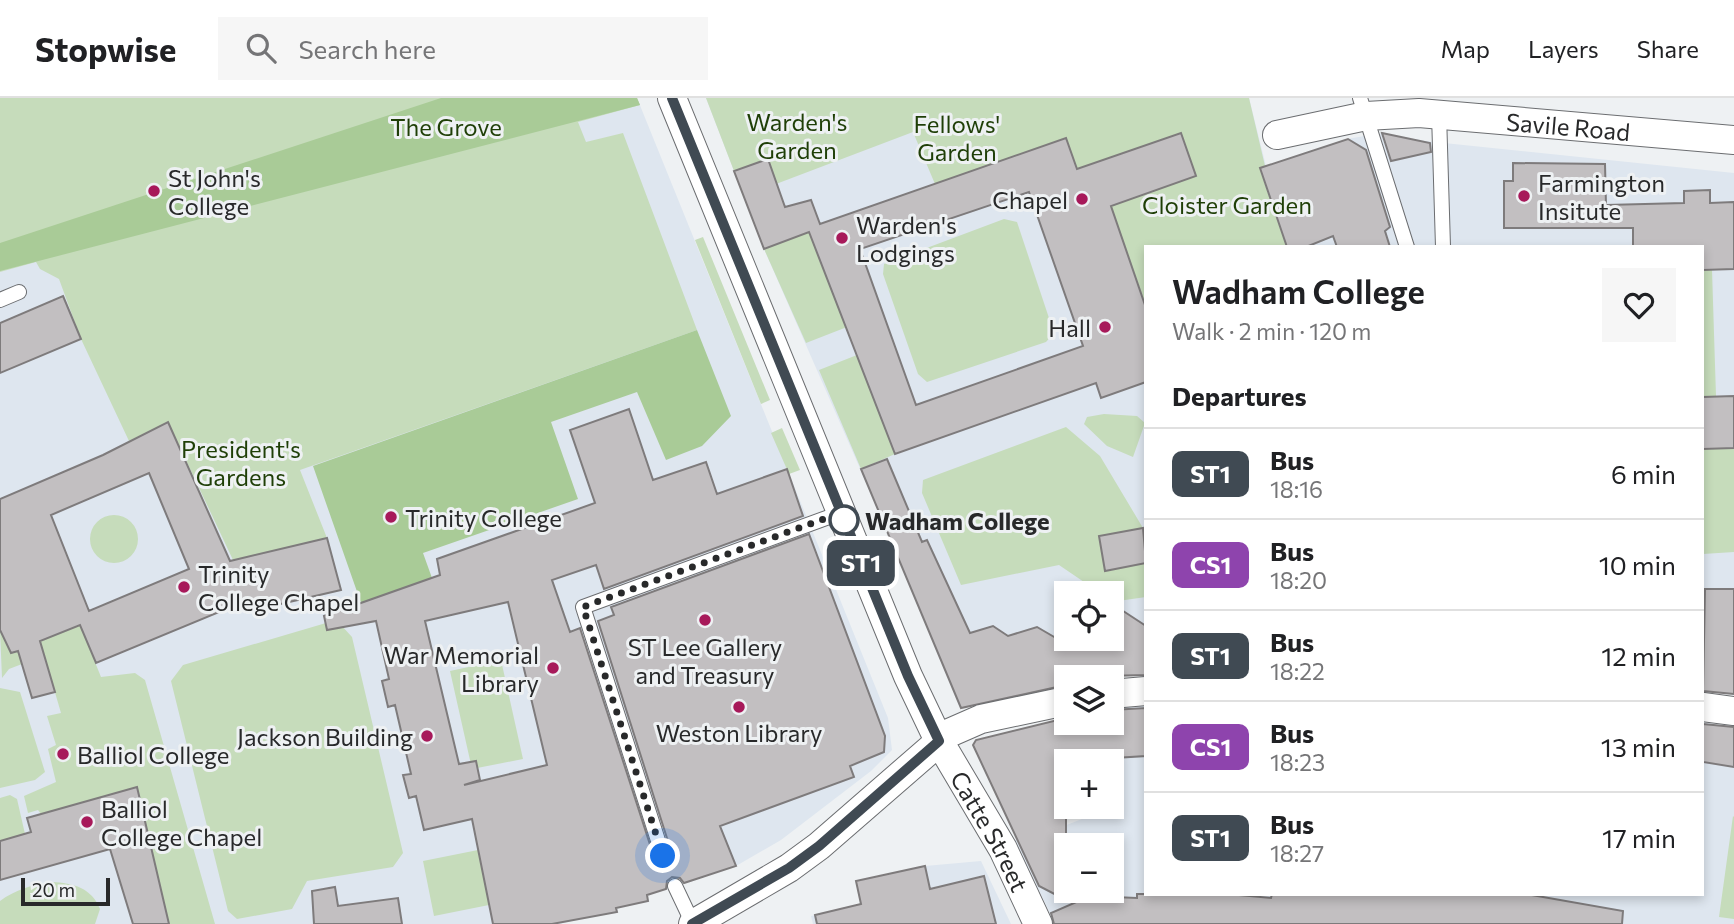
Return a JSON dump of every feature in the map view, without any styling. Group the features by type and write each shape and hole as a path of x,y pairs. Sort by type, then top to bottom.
{"street":[{"name":"Catte Street","path":"672,98 908,676 939,741 1003,849 1038,924"},
{"name":"Savile Road","path":"1278,135 1363,107 1734,140"},
{"path":"1124,693 1144,691"},
{"path":"693,924 771,879 819,846 939,741 981,719 1054,704"},
{"path":"1704,707 1734,711"}],"lane":[{"path":"1363,107 1406,245"},
{"path":"1439,114 1443,245"},
{"path":"0,300 19,292"},
{"path":"663,856 583,607 840,513"},
{"path":"676,886 693,924"}],"shaded area":[{"name":"Trinity College","path":"0,98 637,98 888,718 892,750 871,771 781,840 736,866 647,895 537,722 579,919 560,924 0,924"},
{"name":"Wadham College","path":"706,98 1249,98 1266,166 1347,139 1382,133 1425,141 1734,173 1734,684 1704,681 1704,245 1144,245 1144,672 1124,675 1124,665 1054,665 1054,674 938,647 764,249"},
{"path":"1144,704 1144,896 1180,896 1055,924 1015,840 1049,832 1082,819 1124,819 1124,749 1099,749 1098,735 1124,735 1124,706"},
{"path":"1704,722 1730,727 1734,742 1734,924 1194,924 1233,896 1704,896"},
{"path":"981,861 1011,924 813,924 811,916 861,904 856,881 925,866"}],"green space":[{"name":"President's Gardens","path":"0,98 637,98 640,105 578,122 586,142 623,133 697,330 300,470 327,538 233,560 168,422 129,441 81,339 59,279 40,269 36,262 0,272"},
{"name":"The Grove","path":"441,98 637,98 640,105 0,271 0,243"},
{"path":"706,98 1249,98 1265,166 1261,173 1285,242 1289,245 1144,245 1144,300 1111,206 1196,176 1181,133 1077,169 1065,138 935,184 913,132 776,184 734,171"},
{"path":"1004,219 1017,222 1054,333 1046,342 927,382 918,374 883,274 884,264"},
{"path":"809,232 847,327 806,343 764,249"},
{"path":"703,237 770,400 761,404 695,240"},
{"path":"1704,270 1712,270 1716,396 1704,397"},
{"path":"697,330 731,416 702,446 666,460 637,392 551,422 578,499 423,553 432,578 361,603 313,466"},
{"path":"857,355 895,454 861,469 819,370"},
{"path":"1104,414 1137,416 1144,422 1144,426 1133,457 1107,446 1084,424 1087,417"},
{"path":"1066,427 1100,456 1143,528 1099,537 1106,571 1144,563 1144,597 1124,600 1124,581 1083,581 1059,565 961,585 922,493 923,480"},
{"path":"782,428 800,470 789,474 771,433"},
{"path":"1734,448 1734,552 1704,554 1704,449"},
{"path":"114,515 131,522 138,539 131,556 114,563 97,556 90,539 97,522"},
{"path":"326,623 341,625 352,637 403,853 393,867 307,881 292,909 237,919 228,911 171,681 183,665"},
{"path":"80,625 101,677 135,673 145,680 215,924 169,924 137,787 41,814 38,810 28,813 24,796 56,782 48,749 56,745 47,716 61,713 40,641"},
{"path":"0,630 18,651 22,664 9,669 2,678"},
{"path":"501,660 523,759 472,769 450,671"},
{"path":"0,688 20,692 45,772 35,780 0,788"},
{"path":"10,795 17,799 25,834 0,841 0,798"},
{"path":"1734,817 1734,919 1719,917"},
{"path":"478,850 489,905 434,916 423,861"},
{"path":"52,882 74,885 87,891 100,909 95,924 0,924 0,901 24,888"}],"building":[{"path":"1181,133 1196,176 1111,206 1144,302 1144,383 1101,398 1096,383 895,454 809,232 764,249 734,171 768,159 785,207 811,200 820,224 1066,138 1077,169","holes":["1029,192 1083,346 916,405 860,249"]},
{"path":"1382,133 1430,143 1431,152 1391,161"},
{"path":"1348,139 1366,150 1390,227 1385,231 1389,245 1336,245 1333,236 1311,245 1286,245 1260,168"},
{"path":"1513,163 1605,164 1606,205 1684,203 1684,191 1710,190 1710,203 1734,202 1734,269 1704,270 1704,245 1633,245 1633,228 1504,228 1504,181 1513,181"},
{"path":"63,296 81,339 0,373 0,323"},
{"path":"1734,396 1734,448 1704,449 1704,397"},
{"path":"629,409 653,480 706,462 717,494 787,469 803,516 604,589 596,565 552,580 570,632 580,628 656,863 667,865 672,854 598,621 614,615 611,607 809,534 885,736 884,752 850,766 854,777 720,826 736,866 684,883 680,878 672,877 667,881 666,889 647,895 648,901 616,908 617,912 552,924 493,924 472,819 424,830 416,796 409,798 403,775 411,774 395,705 388,707 382,681 389,679 376,621 327,630 324,616 440,575 437,559 595,503 570,430","holes":["508,602 547,765 464,785 480,780 476,761 459,764 425,621"]},
{"path":"168,422 230,561 327,538 341,590 246,612 243,602 96,663 80,625 40,641 55,692 32,698 18,651 11,653 0,630 0,499 103,455","holes":["149,473 189,569 89,611 51,515"]},
{"path":"887,459 922,542 927,540 970,633 993,626 1008,636 1037,627 1054,637 1054,651 1124,651 1124,612 1144,625 1144,675 1124,676 1124,665 1054,665 1054,688 961,708 861,469"},
{"path":"1143,528 1144,563 1105,571 1099,536"},
{"path":"1705,589 1734,589 1734,694 1704,691"},
{"path":"1144,708 1144,756 1124,757 1124,749 1054,749 1054,819 1066,819 1066,833 1054,833 1054,894 1039,886 973,745 976,740 1054,721 1054,735 1124,735 1124,709"},
{"path":"1704,724 1734,727 1734,767 1704,762"},
{"path":"137,787 169,924 133,924 110,849 0,880 0,841 31,832 27,818"},
{"path":"925,866 930,889 984,876 996,924 817,924 815,915 861,904 856,881"},
{"path":"335,887 338,906 398,898 402,924 314,924 312,891"},
{"path":"1137,894 1271,898 1537,896 1623,911 1622,924 1054,924 1051,913 1074,903 1124,903 1124,897 1137,898"}],"bus line":[{"name":"ST1","path":"672,98 724,219 781,368 908,676 939,741 819,846 789,868 692,924"}],"place":[{"name":"St John's College","path":"154,191"},
{"name":"Farmington Insitute","path":"1524,196"},
{"name":"Chapel","path":"1082,199"},
{"name":"Warden's Lodgings","path":"842,238"},
{"name":"Hall","path":"1105,327"},
{"name":"Trinity College","path":"391,517"},
{"name":"Wadham College","path":"844,520"},
{"name":"Trinity College Chapel","path":"184,587"},
{"name":"ST Lee Gallery and Treasury","path":"705,620"},
{"name":"War Memorial Library","path":"553,668"},
{"name":"Weston Library","path":"739,707"},
{"name":"Jackson Building","path":"427,736"},
{"name":"Balliol College","path":"63,754"},
{"name":"Balliol College Chapel","path":"87,822"}],"route":[{"path":"663,856 583,607 840,513 844,520"}],"park label":[{"name":"Warden's Garden","path":"797,135"},
{"name":"Fellows' Garden","path":"957,137"},
{"name":"Cloister Garden","path":"1227,204"}]}
